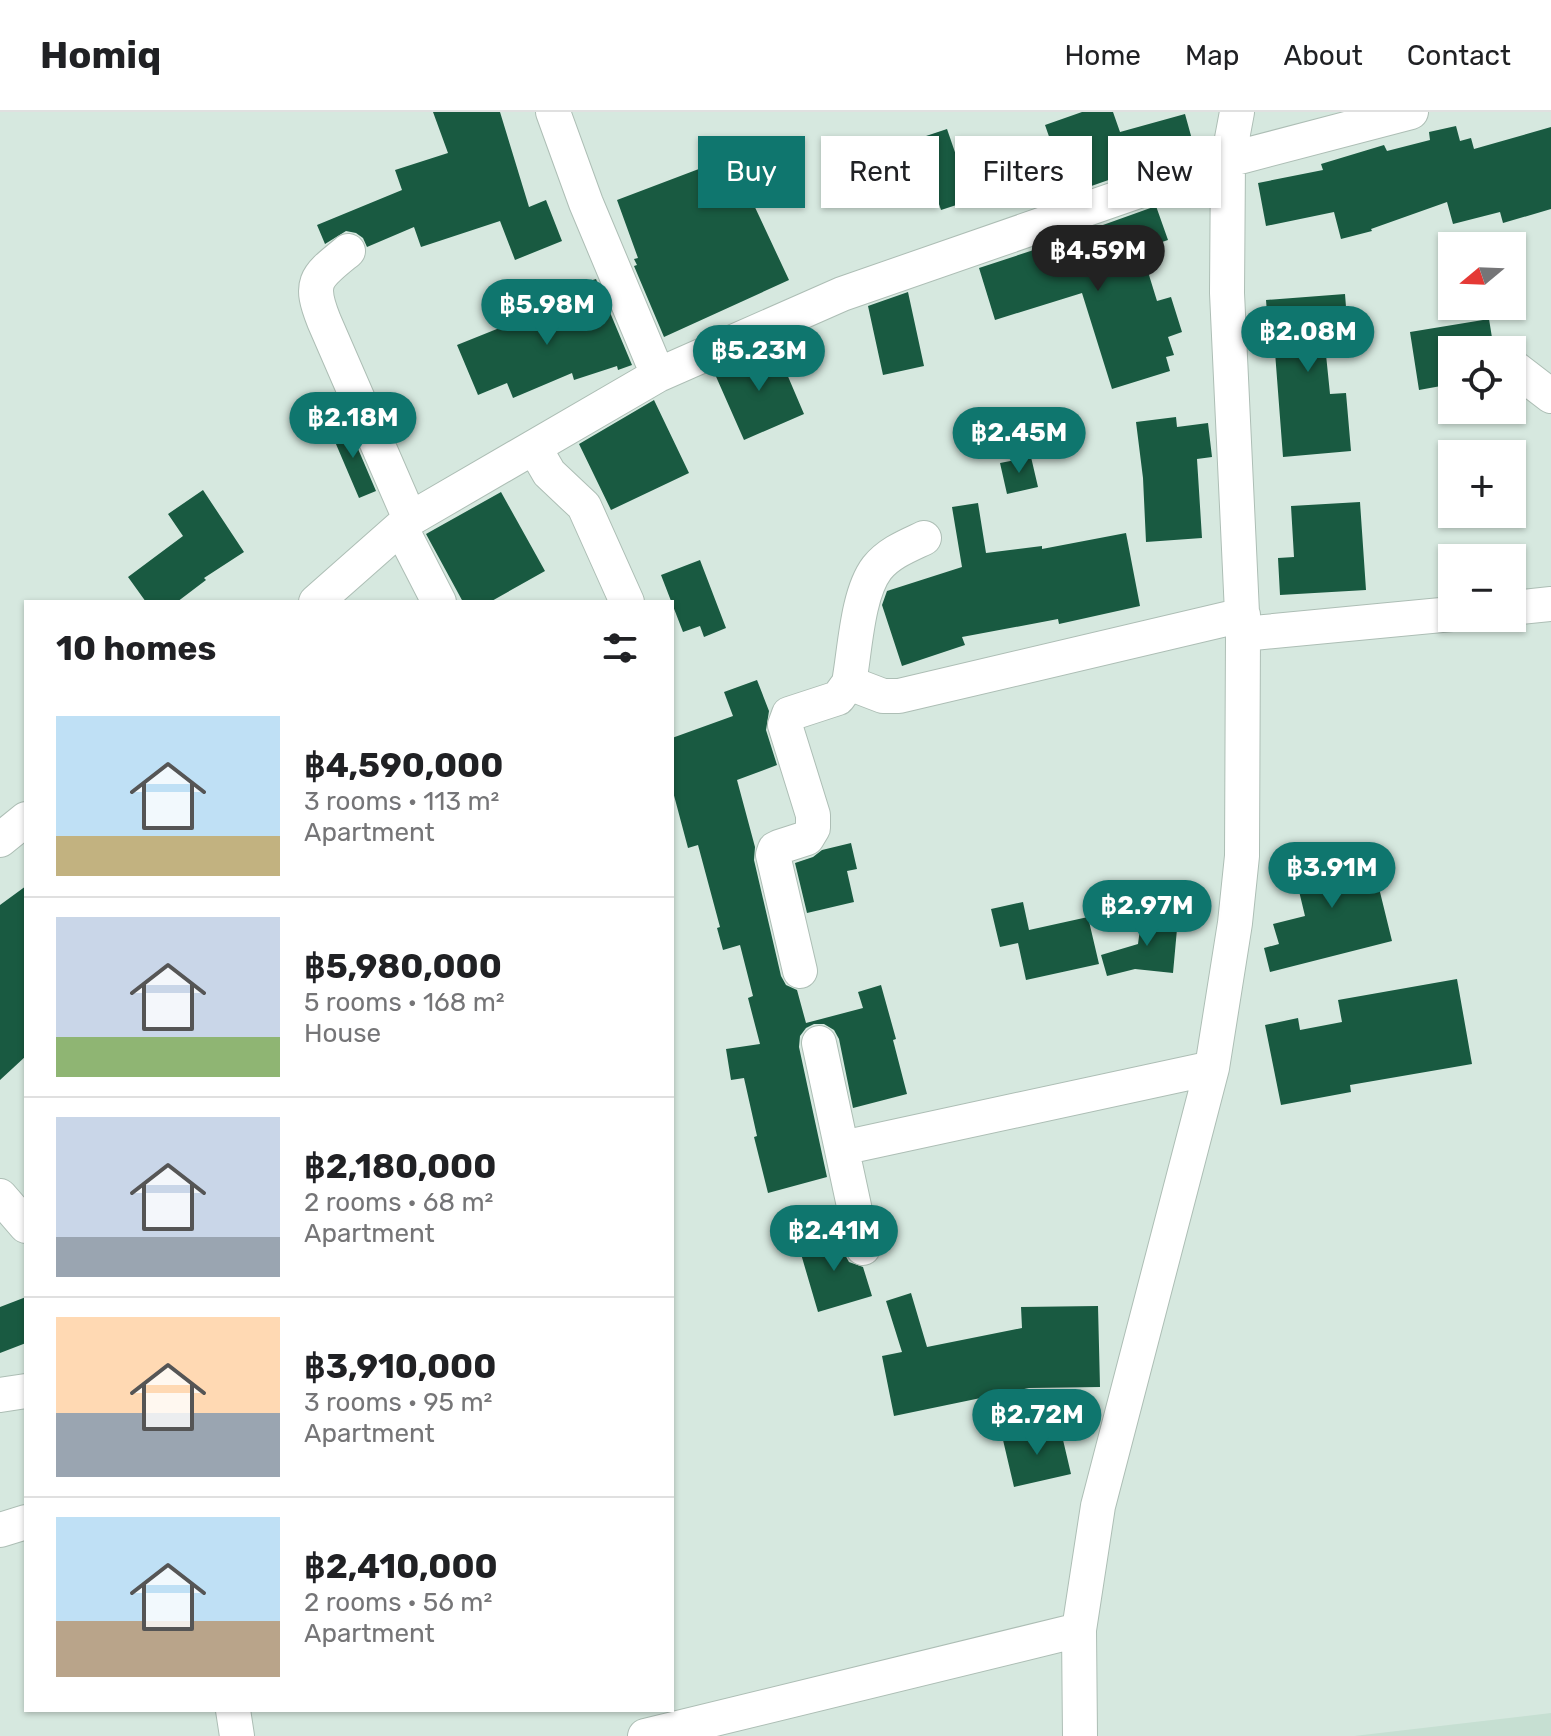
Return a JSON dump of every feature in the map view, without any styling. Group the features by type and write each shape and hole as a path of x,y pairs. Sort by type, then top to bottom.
{"street":[{"path":"553,112 586,203 658,375"},
{"path":"1080,1736 1079,1630 1098,1506 1212,1068 1227,983 1242,856 1243,625 1227,293 1228,160 1237,112"},
{"path":"318,600 406,524 658,375 842,294 1228,160 1411,112"},
{"path":"348,251 324,270 314,293 438,600"},
{"path":"1526,377 1551,396"},
{"path":"534,447 549,473 584,506 626,600"},
{"path":"800,971 773,855 779,847 807,838 812,831 813,815 785,719 794,711 838,698 849,683 864,594 870,580 877,568 892,554 924,538"},
{"path":"1526,607 1551,604"},
{"path":"849,683 883,696 899,696 1243,625 1438,615"},
{"path":"0,840 24,821"},
{"path":"819,1043 863,1248"},
{"path":"842,1148 1212,1068"},
{"path":"0,1196 24,1224"},
{"path":"0,1395 24,1391"},
{"path":"0,1530 24,1523"},
{"path":"645,1736 1079,1630"},
{"path":"233,1712 237,1736"}],"shaded area":[{"path":"1551,1713 1551,1736 1354,1736"}],"building":[{"path":"433,112 500,112 529,207 546,200 562,241 515,260 500,221 421,247 414,227 367,247 363,238 346,231 325,244 317,225 402,190 395,170 448,153"},
{"path":"1082,112 1113,112 1120,132 1185,114 1191,136 1108,136 1108,180 1092,186 1092,136 1049,136 1045,125"},
{"path":"1456,126 1460,141 1471,138 1474,149 1551,127 1551,209 1503,223 1500,212 1453,224 1447,202 1372,231 1341,239 1334,212 1266,226 1258,183 1323,170 1321,164 1384,145 1387,151 1430,140 1429,132"},
{"path":"947,129 955,152 955,205 941,210 939,136 926,136"},
{"path":"698,169 698,208 755,208 789,280 664,337 634,266 637,265 634,259 638,258 617,200"},
{"path":"1157,208 1168,240 1141,249 1157,301 1171,297 1182,332 1168,337 1174,355 1166,357 1170,371 1112,389 1082,293 995,320 979,268 1049,245 1050,249 1091,236 1089,230"},
{"path":"596,279 632,365 618,370 617,366 574,380 572,373 513,398 507,383 478,395 457,345 593,294 589,281"},
{"path":"908,292 924,366 883,375 868,306"},
{"path":"1345,294 1348,333 1324,335 1330,394 1346,393 1351,451 1283,457 1274,339 1269,339 1266,300"},
{"path":"1489,320 1492,336 1438,336 1438,387 1419,390 1410,332"},
{"path":"775,346 804,414 744,440 714,372"},
{"path":"654,400 689,473 611,510 579,444"},
{"path":"1176,417 1177,427 1208,423 1212,457 1197,459 1202,538 1146,542 1136,422"},
{"path":"347,423 376,491 359,498 330,430"},
{"path":"1031,457 1038,487 1007,494 1000,463"},
{"path":"203,490 244,552 204,578 206,580 180,600 145,600 128,577 183,536 168,514"},
{"path":"501,492 545,571 494,600 462,600 426,534"},
{"path":"1360,502 1366,590 1280,595 1278,558 1294,557 1291,506"},
{"path":"978,503 986,553 1042,546 1042,549 1126,533 1140,606 1059,624 1058,619 962,637 965,645 902,666 882,605 887,591 962,567 952,507"},
{"path":"700,560 726,628 704,637 700,626 683,632 674,600 671,600 661,575"},
{"path":"757,680 769,711 766,730 777,765 737,780 755,847 754,860 781,976 786,985 797,990 806,1023 863,1008 858,992 881,985 907,1094 853,1108 839,1039 834,1030 824,1024 806,1028 800,1036 799,1047 827,1177 768,1193 744,1078 731,1080 726,1049 760,1044 748,998 753,996 740,945 723,950 717,928 720,927 698,845 688,848 674,796 674,737 733,716 724,692"},
{"path":"851,843 857,869 847,871 854,902 807,913 795,863 813,857 822,850"},
{"path":"1368,843 1392,941 1270,972 1264,948 1279,944 1273,924 1305,916 1292,862"},
{"path":"24,887 24,1058 0,1080 0,905"},
{"path":"1023,902 1029,930 1088,917 1099,964 1026,980 1018,943 1000,947 991,909"},
{"path":"1142,914 1178,918 1173,973 1135,969 1107,976 1101,955 1138,944"},
{"path":"1457,979 1472,1064 1350,1085 1351,1092 1281,1105 1265,1025 1298,1018 1300,1030 1342,1022 1338,1000"},
{"path":"836,1224 844,1253 849,1262 863,1267 872,1296 818,1312 801,1254 821,1248 816,1229"},
{"path":"911,1293 927,1347 1022,1328 1021,1307 1098,1306 1100,1387 1029,1388 894,1416 882,1356 902,1352 886,1301"},
{"path":"24,1298 24,1344 0,1353 0,1307"},
{"path":"1060,1427 1071,1474 1014,1487 1003,1440"}]}
